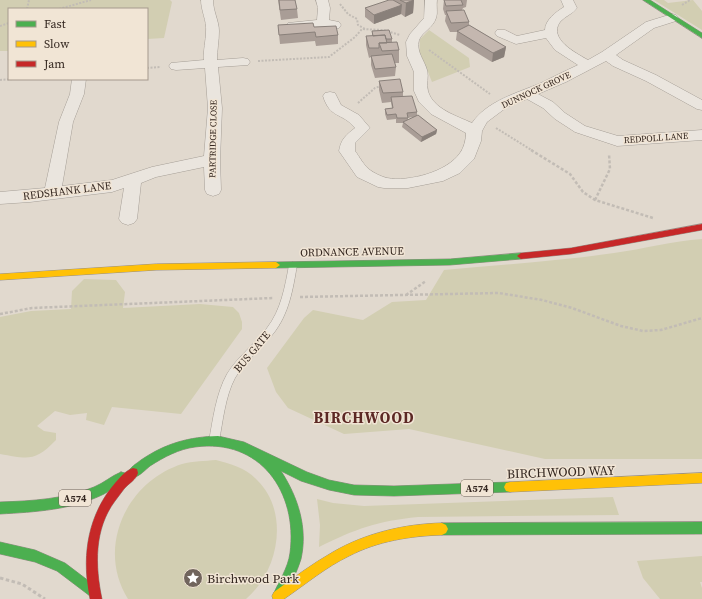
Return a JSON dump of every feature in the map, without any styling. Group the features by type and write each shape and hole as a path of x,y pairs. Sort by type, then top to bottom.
{"main road":[{"path":"646,0 702,36"},
{"name":"ORDNANCE AVENUE","path":"0,277 156,267 450,262 504,258 571,250 702,227"},
{"name":"A574","path":"0,508 21,508 65,502 98,491 164,450 189,443 214,441 238,445 259,455 280,474 294,499 298,530 294,564 277,598"},
{"name":"BIRCHWOOD WAY","path":"259,455 290,471 320,483 355,490 394,491 660,481 702,478"},
{"name":"A574","path":"95,596 89,564 93,535 103,508 120,483 141,464"},
{"name":"A574","path":"277,598 344,552 384,536 427,529 702,528"},
{"name":"A574","path":"0,548 35,556 61,567 95,596"}],"street":[{"name":"PARTRIDGE CLOSE","path":"207,0 207,9 213,30 210,50 215,108 212,160 213,190"},
{"path":"292,26 329,24 322,0"},
{"path":"330,96 333,106 344,115 353,117 363,128 348,142 348,151 350,156 364,173 384,183 408,183 437,177 454,169 468,155 478,125 462,123 445,117 426,101 422,92 422,76 420,67 414,60 412,48 413,39 430,18 431,0"},
{"path":"567,0 571,8 556,19 552,25 551,33 553,40 570,56 588,65"},
{"name":"DUNNOCK GROVE","path":"478,125 502,104 561,79 606,55 650,25 672,18"},
{"path":"501,33 516,40 551,33"},
{"path":"606,55 618,63 651,78 702,106"},
{"path":"176,66 243,62"},
{"path":"53,192 66,122 77,94 79,80"},
{"name":"REDPOLL LANE","path":"527,93 548,105 560,116 580,129 617,141 702,135"},
{"name":"REDSHANK LANE","path":"0,198 30,196 112,186 133,180 152,172 212,160"},
{"path":"128,219 133,180"}],"lane":[{"name":"BUS GATE","path":"214,441 224,394 230,378 270,330 281,312 287,298 293,265"}],"path":[{"path":"62,8 91,0"},
{"path":"337,3 341,5 348,14 357,19 358,25 366,29"},
{"path":"243,62 329,57 355,37 362,29 382,30 413,39 486,91"},
{"path":"344,115 375,88 384,85"},
{"path":"478,125 570,174 583,192 595,200 654,218"},
{"path":"595,200 610,169 609,139"},
{"path":"405,296 428,279"},
{"path":"304,297 499,294 542,300 622,326 643,331 661,330 702,318"},
{"path":"0,314 32,308 269,298"},
{"path":"0,578 22,584 43,596 45,599"}],"shaded area":[{"path":"0,0 170,0 172,2 164,38 148,39 148,8 8,8 8,51 0,51"},
{"path":"654,0 664,0 668,3 693,0 702,11 702,30"},
{"path":"429,30 469,58 470,67 432,82 428,72 419,59 420,39"},
{"path":"702,239 702,459 545,459 409,429 344,434 288,408 276,392 267,368 304,318 313,310 363,320 392,302 426,300 444,270 593,256 680,241"},
{"path":"84,279 116,280 125,292 123,308 200,304 233,307 239,313 242,322 242,329 181,414 112,407 104,425 86,420 87,413 70,415 55,411 37,426 44,431 56,433 56,440 49,447 36,455 24,458 0,454 0,317 31,311 71,309 72,291"},
{"path":"216,460 243,469 253,476 267,493 274,508 277,524 276,541 273,557 266,573 257,587 246,599 128,599 119,579 115,559 116,539 122,519 132,501 145,486 162,473 182,464"},
{"path":"613,497 619,515 418,517 391,521 367,527 344,535 319,547 320,525 317,499 333,503 364,506"},
{"path":"702,556 702,582 700,582 702,588 702,599 660,599 643,578 637,561"}],"building":[{"path":"279,0 295,0 297,9 280,10"},
{"path":"393,0 402,5 374,15 365,8"},
{"path":"400,0 414,0 406,3"},
{"path":"444,0 461,0 463,5 446,6"},
{"path":"464,10 469,22 451,23 446,11"},
{"path":"313,23 314,27 336,26 338,35 316,37 315,32 279,35 278,25"},
{"path":"469,25 506,47 493,53 457,31"},
{"path":"389,30 392,39 386,39 385,35 373,36 372,31"},
{"path":"385,35 387,43 379,43 379,48 369,48 366,36"},
{"path":"397,42 399,50 382,51 379,43"},
{"path":"392,54 396,67 375,69 371,56"},
{"path":"400,79 403,92 383,93 379,81"},
{"path":"412,96 417,112 407,113 408,118 397,118 396,114 387,115 385,109 393,108 391,97"},
{"path":"418,115 437,130 422,137 403,122"}],"traffic: fast":[{"path":"646,0 702,36"},
{"path":"276,265 450,262 521,256"},
{"path":"133,473 162,453 178,446 195,442 218,441 240,446 258,456 274,470 286,488 294,508 297,530 295,559 279,595"},
{"path":"259,455 305,477 329,485 354,490 394,491 510,487"},
{"path":"0,508 38,506 76,499 100,490 121,477"},
{"path":"442,529 702,528"},
{"path":"0,548 35,556 61,567 94,592"}],"traffic: slow":[{"path":"0,277 156,267 276,265"},
{"path":"510,487 702,478"},
{"path":"278,596 344,552 367,542 404,532 442,529"}],"traffic: jam":[{"path":"521,256 571,251 702,227"},
{"path":"96,599 92,582 91,565 95,530 109,499 120,485 133,473"}],"place":[{"name":"Birchwood Park","path":"193,578"}],"district":[{"name":"BIRCHWOOD","path":"364,417"}]}
